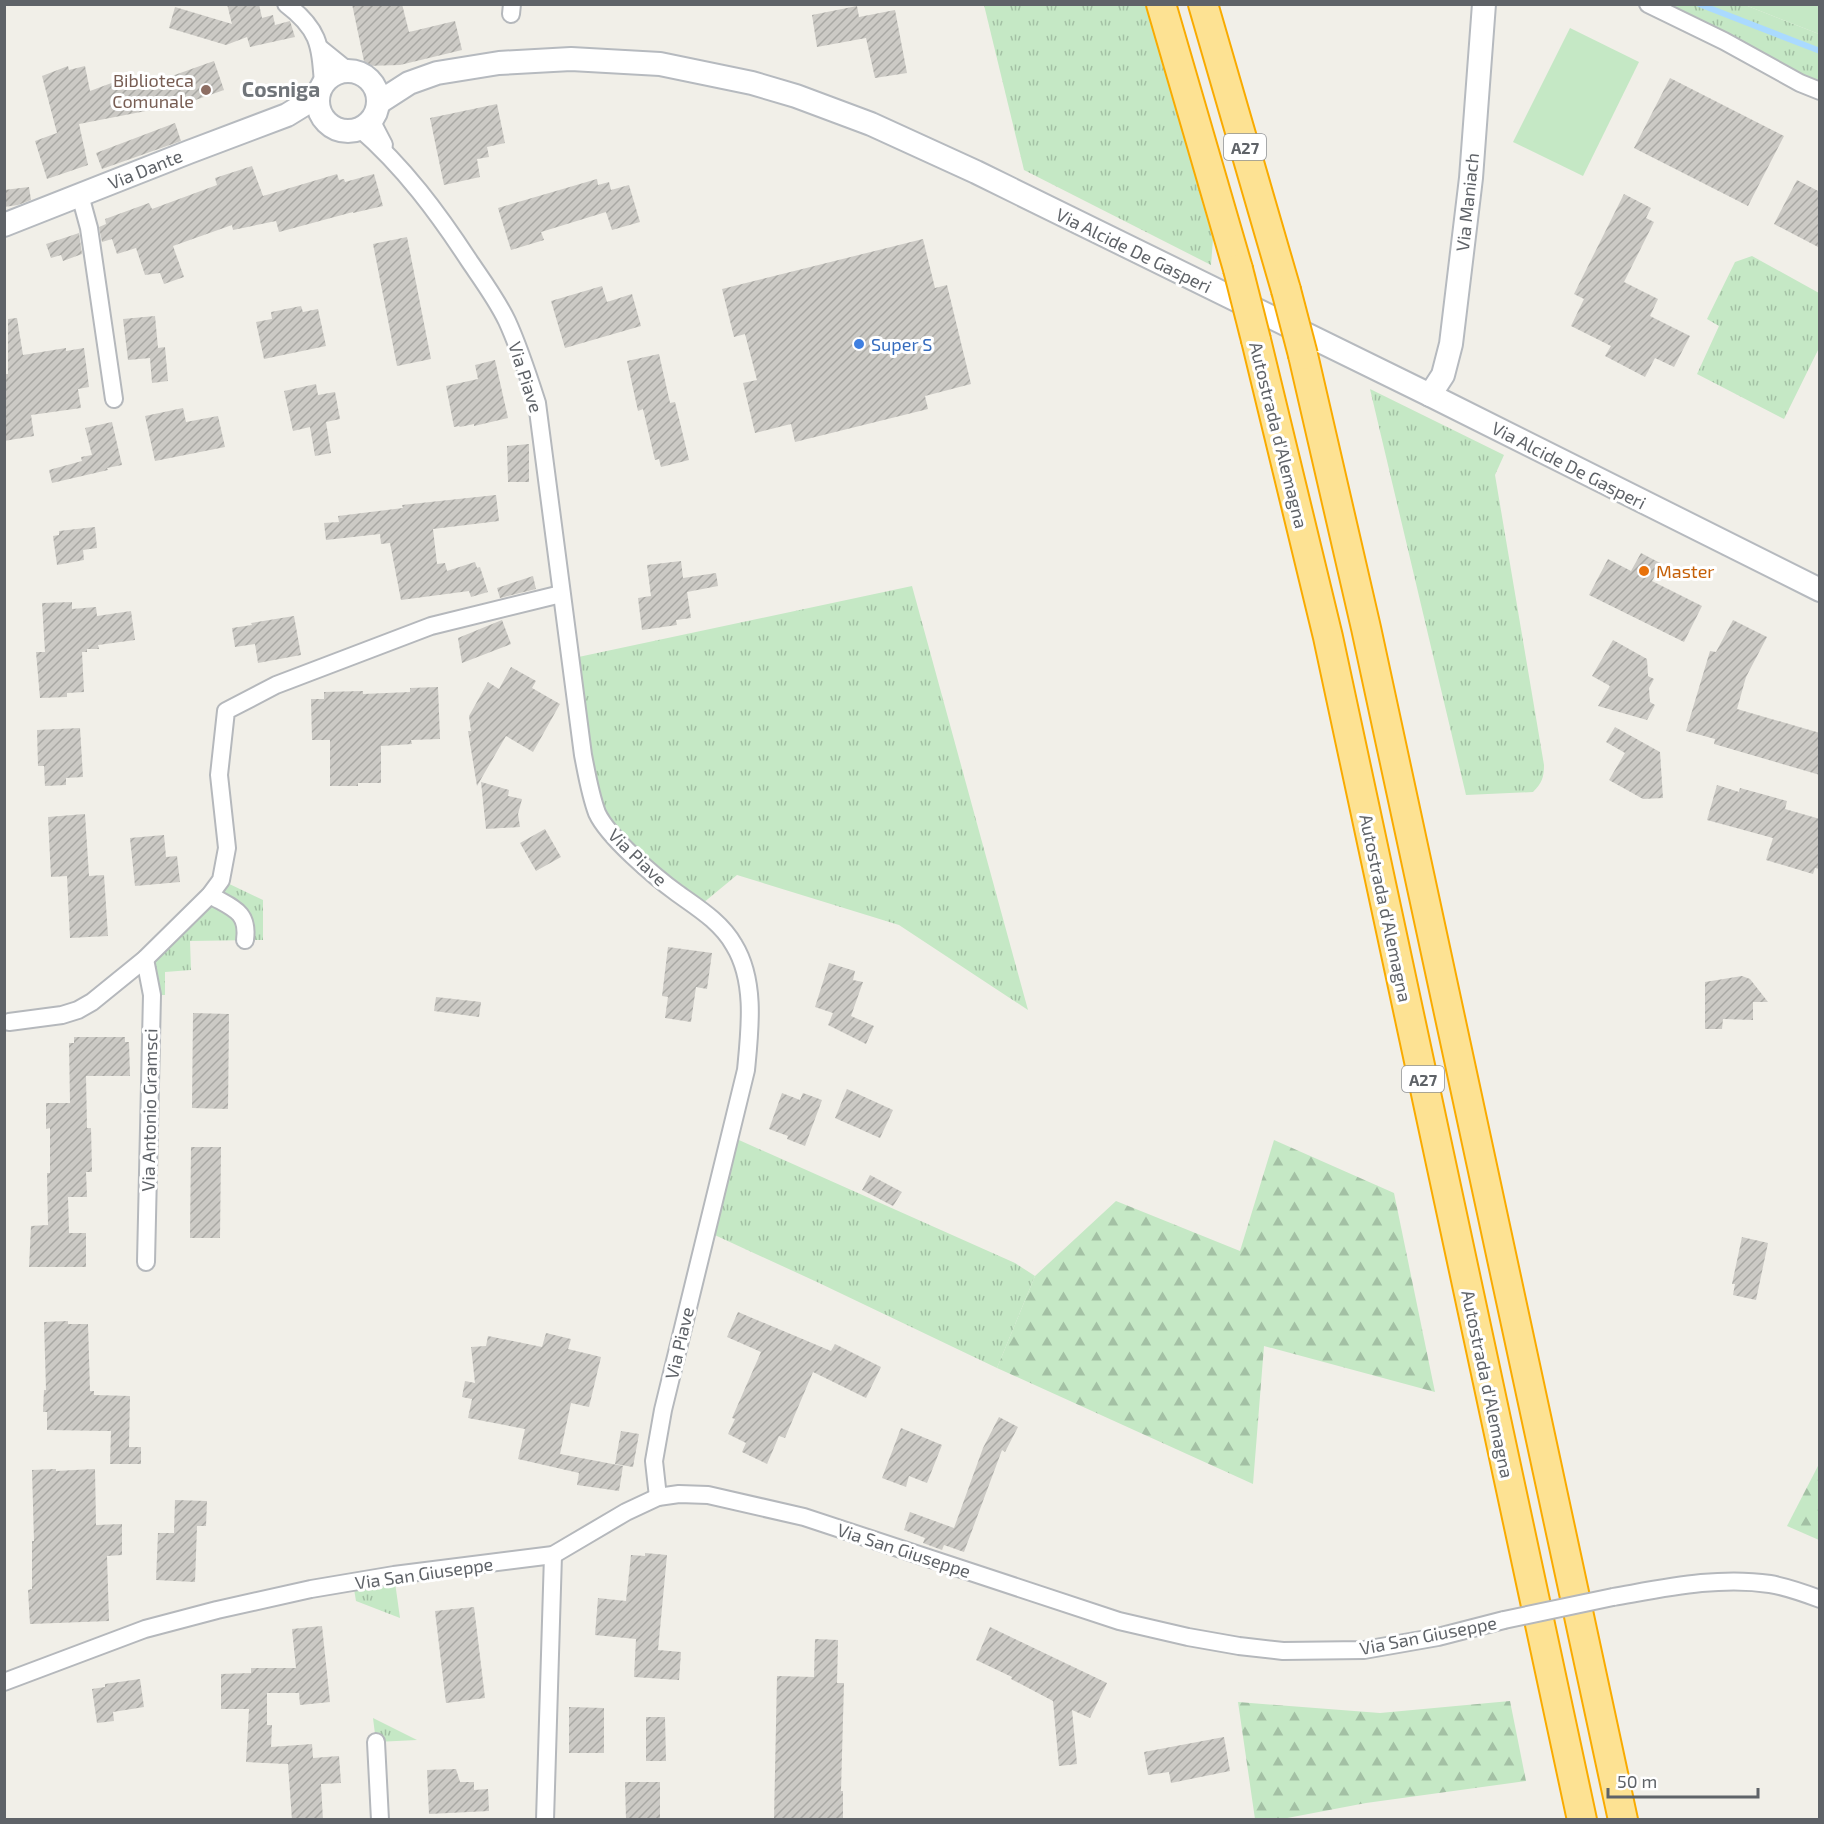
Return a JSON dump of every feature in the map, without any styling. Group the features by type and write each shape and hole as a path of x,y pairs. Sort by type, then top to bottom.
{"highway":[{"name":"Autostrada d'Alemagna","path":"1161,4 1238,269 1328,637 1582,1820"},
{"name":"A27","path":"1203,4 1303,355 1371,652 1623,1820"}],"street":[{"name":"Via Maniach","path":"1430,395 1443,375 1450,344 1471,178 1484,4"},
{"path":"1648,4 1724,41 1800,83 1820,91"},
{"path":"295,8 314,34 321,49 321,89 317,104 323,118 339,130 350,131 369,117 374,85 321,49"},
{"name":"Via Alcide De Gasperi","path":"369,117 409,83 437,73 499,63 571,59 670,66 752,83 796,96 871,124 925,148 1430,395 1820,590"},
{"name":"Via Alcide De Gasperi","path":"357,74 409,83"},
{"path":"321,89 330,76 357,74"},
{"name":"Via Dante","path":"4,225 287,115 321,89"},
{"name":"Via Dante","path":"287,115 323,118"},
{"name":"Via Piave","path":"369,117 388,154 425,198 482,280 506,320 523,360 537,403 583,755 590,792 598,815 607,828 655,878 713,919 734,944 743,965 750,999 750,1036 742,1091 691,1289 663,1410 654,1461 658,1497"},
{"path":"80,195 89,228 114,399"},
{"path":"6,1020 62,1015 92,1002 145,959 210,896 221,880 226,848 219,775 226,711 276,685 431,626 561,594"},
{"path":"210,896 241,913 247,928 245,940"},
{"name":"Via Antonio Gramsci","path":"145,959 152,995 146,1262"},
{"name":"Via San Giuseppe","path":"4,1682 145,1629 218,1610 311,1589 394,1575 553,1555 626,1512 658,1497 678,1494 708,1495 804,1517 1119,1621 1188,1637 1283,1651 1364,1650 1438,1637 1504,1620 1614,1597 1714,1582 1751,1582 1773,1585 1820,1599"},
{"path":"545,1820 553,1555"},
{"path":"376,1742 380,1820"}],"green space":[{"path":"984,5 1146,5 1213,239 1211,265 1024,170"},
{"path":"1648,5 1745,5 1819,34 1819,91"},
{"path":"1745,5 1819,5 1819,34"},
{"path":"1570,28 1639,62 1583,176 1513,142"},
{"path":"1752,256 1819,293 1819,348 1784,419 1697,374 1719,326 1707,319 1735,262"},
{"path":"1370,389 1504,455 1495,475 1544,765 1542,780 1533,792 1466,795"},
{"path":"912,586 1028,1010 899,925 737,875 697,908 607,828 569,659"},
{"path":"221,880 263,900 263,940 190,941 191,970 165,972 165,995 152,995 145,959"},
{"path":"730,1136 1015,1263 1035,1276 997,1368 706,1231"},
{"path":"1274,1140 1394,1193 1435,1392 1264,1346 1253,1484 997,1368 1035,1276 1116,1201 1240,1251"},
{"path":"1819,1464 1819,1540 1787,1526"},
{"path":"394,1575 400,1618 356,1601 353,1583"},
{"path":"1510,1701 1526,1781 1366,1803 1282,1819 1255,1819 1238,1702 1380,1713"},
{"path":"373,1718 417,1740 376,1742"}],"building":[{"path":"227,4 259,4 262,18 273,15 275,25 290,21 295,37 250,47 247,37 226,45 169,28 175,7 232,24"},
{"path":"352,4 402,4 409,32 455,21 462,50 400,65 365,66"},
{"path":"857,6 859,17 895,10 907,73 875,78 866,38 817,47 812,15"},
{"path":"214,61 224,90 187,103 79,124 88,165 47,179 35,141 57,133 42,76 68,66 69,70 85,66 90,91 133,75 138,88"},
{"path":"1670,78 1784,136 1748,206 1634,148"},
{"path":"497,104 505,143 487,147 489,157 477,159 480,177 444,185 430,118"},
{"path":"175,123 181,141 102,169 96,153"},
{"path":"252,166 263,196 337,174 339,180 344,179 345,182 374,174 383,206 279,232 276,221 233,230 232,225 173,246 184,277 164,284 160,273 145,275 136,248 117,254 112,239 102,242 99,227 106,224 105,219 149,203 152,209 217,185 215,178"},
{"path":"597,179 598,185 609,182 611,190 629,185 640,222 612,230 606,212 541,232 544,240 511,250 498,208"},
{"path":"1797,180 1820,192 1820,248 1774,224"},
{"path":"29,187 31,200 4,207 4,190"},
{"path":"1624,194 1651,208 1646,218 1654,222 1624,282 1658,299 1650,316 1690,336 1674,367 1655,358 1645,377 1605,356 1611,346 1571,326 1584,299 1574,294"},
{"path":"79,233 82,254 63,261 61,255 51,258 46,244"},
{"path":"407,237 431,359 397,366 373,244"},
{"name":"Super S","path":"923,239 935,288 947,285 971,384 925,396 928,409 795,442 791,424 755,433 743,383 757,380 745,334 734,337 722,289"},
{"path":"602,286 607,302 632,294 641,326 565,348 551,301"},
{"path":"301,306 303,312 318,309 326,346 264,359 256,322 272,319 271,312"},
{"path":"155,316 158,348 165,347 168,381 152,383 150,358 128,360 123,319"},
{"path":"17,318 23,355 66,348 66,351 84,348 89,387 78,389 81,408 31,415 34,436 4,441 4,374 8,374 8,319"},
{"path":"659,354 670,403 675,402 689,460 661,467 659,459 655,460 643,409 638,411 627,361"},
{"path":"495,360 508,418 474,426 474,424 454,427 446,386 478,379 475,365"},
{"path":"316,384 318,395 335,392 340,419 326,422 331,453 315,456 310,427 293,431 284,391"},
{"path":"183,408 186,422 218,416 225,447 155,461 145,416"},
{"path":"112,422 122,465 52,483 49,470 82,461 81,457 92,455 85,428"},
{"path":"529,444 529,482 508,482 507,446"},
{"path":"496,495 499,521 433,529 437,564 445,563 447,571 475,562 477,568 480,567 488,592 471,597 469,591 401,600 390,543 381,544 380,534 326,540 324,523 339,522 338,516 403,508 402,505"},
{"path":"95,527 97,548 83,550 84,560 57,565 53,536 59,535 59,531"},
{"path":"1641,553 1662,564 1652,581 1702,606 1684,642 1589,595 1608,559 1631,571"},
{"path":"681,561 683,578 716,573 718,586 687,592 691,618 676,620 677,625 642,630 638,598 651,596 647,565"},
{"path":"533,576 536,589 500,598 497,588"},
{"path":"72,602 72,609 96,607 97,616 131,611 135,640 98,645 99,649 87,649 87,652 82,652 84,692 67,693 67,697 40,698 36,652 45,652 42,603"},
{"path":"294,616 301,655 258,663 255,644 235,647 232,628"},
{"path":"502,620 511,644 462,663 458,638"},
{"path":"1733,620 1767,637 1746,677 1737,709 1820,733 1820,775 1714,744 1715,739 1686,731 1710,651 1716,652"},
{"path":"1613,640 1647,659 1648,676 1654,679 1649,688 1650,702 1655,705 1647,720 1598,706 1610,686 1592,676"},
{"path":"511,667 536,681 532,688 560,704 533,752 506,736 477,786 468,731 471,731 469,716 488,682 499,689"},
{"path":"438,687 440,739 411,740 412,744 381,746 381,783 330,786 330,740 312,740 311,699 324,699 324,692 363,691 363,694 410,692 410,688"},
{"path":"1615,727 1660,752 1663,798 1643,799 1609,780 1625,753 1606,742"},
{"path":"80,728 83,777 66,778 66,785 45,786 44,766 38,766 37,730"},
{"path":"481,782 509,790 508,796 522,799 518,814 520,827 486,829"},
{"path":"1717,785 1739,792 1740,788 1787,801 1785,809 1820,819 1820,869 1815,868 1813,874 1766,860 1773,838 1707,820"},
{"path":"85,814 89,876 104,875 108,936 70,938 67,876 51,877 48,817"},
{"path":"545,829 561,857 536,871 520,843"},
{"path":"164,835 166,857 177,856 180,882 135,886 130,838"},
{"path":"668,947 712,953 707,989 696,987 691,1022 665,1018 668,997 662,996"},
{"path":"829,963 855,971 853,980 863,982 851,1016 874,1026 866,1044 828,1025 833,1013 815,1007"},
{"path":"1742,976 1750,979 1768,1002 1753,1002 1753,1020 1723,1019 1722,1029 1705,1029 1705,982"},
{"path":"436,997 481,1002 479,1017 434,1011"},
{"path":"193,1013 229,1014 228,1109 192,1108"},
{"path":"74,1037 125,1037 125,1042 129,1042 130,1076 86,1076 87,1128 91,1128 92,1172 86,1172 87,1197 68,1197 69,1233 86,1233 86,1267 29,1267 31,1226 48,1225 47,1173 50,1173 50,1128 46,1129 46,1103 70,1103 69,1043 74,1043"},
{"path":"847,1089 893,1110 880,1138 835,1118"},
{"path":"782,1093 800,1100 803,1093 822,1100 805,1146 769,1129"},
{"path":"191,1147 221,1147 220,1238 190,1238"},
{"path":"870,1175 902,1192 893,1206 862,1190"},
{"path":"1742,1237 1768,1243 1756,1300 1733,1295 1735,1284 1732,1284"},
{"path":"738,1312 831,1351 835,1344 881,1367 866,1398 813,1372 785,1438 779,1436 767,1464 742,1452 746,1443 728,1434 735,1419 732,1418 761,1352 727,1337"},
{"path":"68,1321 68,1324 88,1324 90,1391 94,1391 94,1395 130,1396 129,1447 141,1447 141,1464 110,1464 111,1431 47,1430 47,1412 43,1412 44,1390 46,1390 44,1322"},
{"path":"546,1333 571,1339 568,1349 601,1357 589,1407 571,1403 560,1454 623,1466 619,1491 577,1485 579,1473 518,1459 525,1429 468,1418 472,1399 462,1397 465,1381 475,1383 471,1347 486,1346 488,1336 542,1347"},
{"path":"999,1417 1018,1427 1005,1452 1002,1450 964,1552 944,1545 942,1550 923,1543 925,1538 904,1530 910,1512 954,1528 983,1448"},
{"path":"901,1428 942,1445 927,1483 909,1476 906,1487 882,1478"},
{"path":"621,1431 639,1434 633,1467 615,1464"},
{"path":"56,1469 56,1471 95,1469 96,1525 122,1524 122,1555 107,1556 109,1621 30,1624 28,1590 32,1589 32,1541 34,1541 32,1470"},
{"path":"175,1500 207,1501 206,1526 197,1526 195,1582 156,1580 158,1533 174,1533"},
{"path":"645,1553 667,1555 658,1650 681,1652 679,1680 634,1677 636,1639 595,1635 598,1598 626,1601 631,1555 645,1556"},
{"path":"474,1607 485,1698 446,1703 435,1611"},
{"path":"322,1626 330,1702 300,1705 299,1693 267,1693 267,1725 272,1725 271,1747 312,1744 313,1758 339,1756 341,1783 321,1784 323,1820 292,1820 288,1764 246,1762 249,1709 221,1709 221,1674 251,1673 251,1668 296,1668 292,1629"},
{"path":"990,1627 1107,1683 1090,1718 1072,1710 1077,1764 1059,1766 1053,1701 1011,1679 1012,1677 976,1660"},
{"path":"815,1639 838,1640 837,1683 844,1683 841,1791 843,1791 843,1820 774,1820 777,1676 814,1677"},
{"path":"140,1679 144,1707 113,1712 114,1721 97,1723 92,1689 105,1687 105,1684"},
{"path":"569,1707 604,1708 604,1753 569,1753"},
{"path":"646,1717 665,1717 666,1761 646,1761"},
{"path":"1224,1737 1230,1771 1171,1783 1169,1772 1148,1775 1144,1752"},
{"path":"456,1769 460,1782 474,1782 474,1790 488,1789 489,1811 429,1814 427,1770"},
{"path":"625,1782 660,1782 660,1820 626,1820"}],"waterway":[{"path":"1699,4 1820,51"}],"place":[{"name":"Biblioteca Comunale","path":"206,90"},
{"name":"Super S","path":"859,344"},
{"name":"Master","path":"1644,571"}],"district":[{"name":"Cosniga","path":"281,88"}]}
